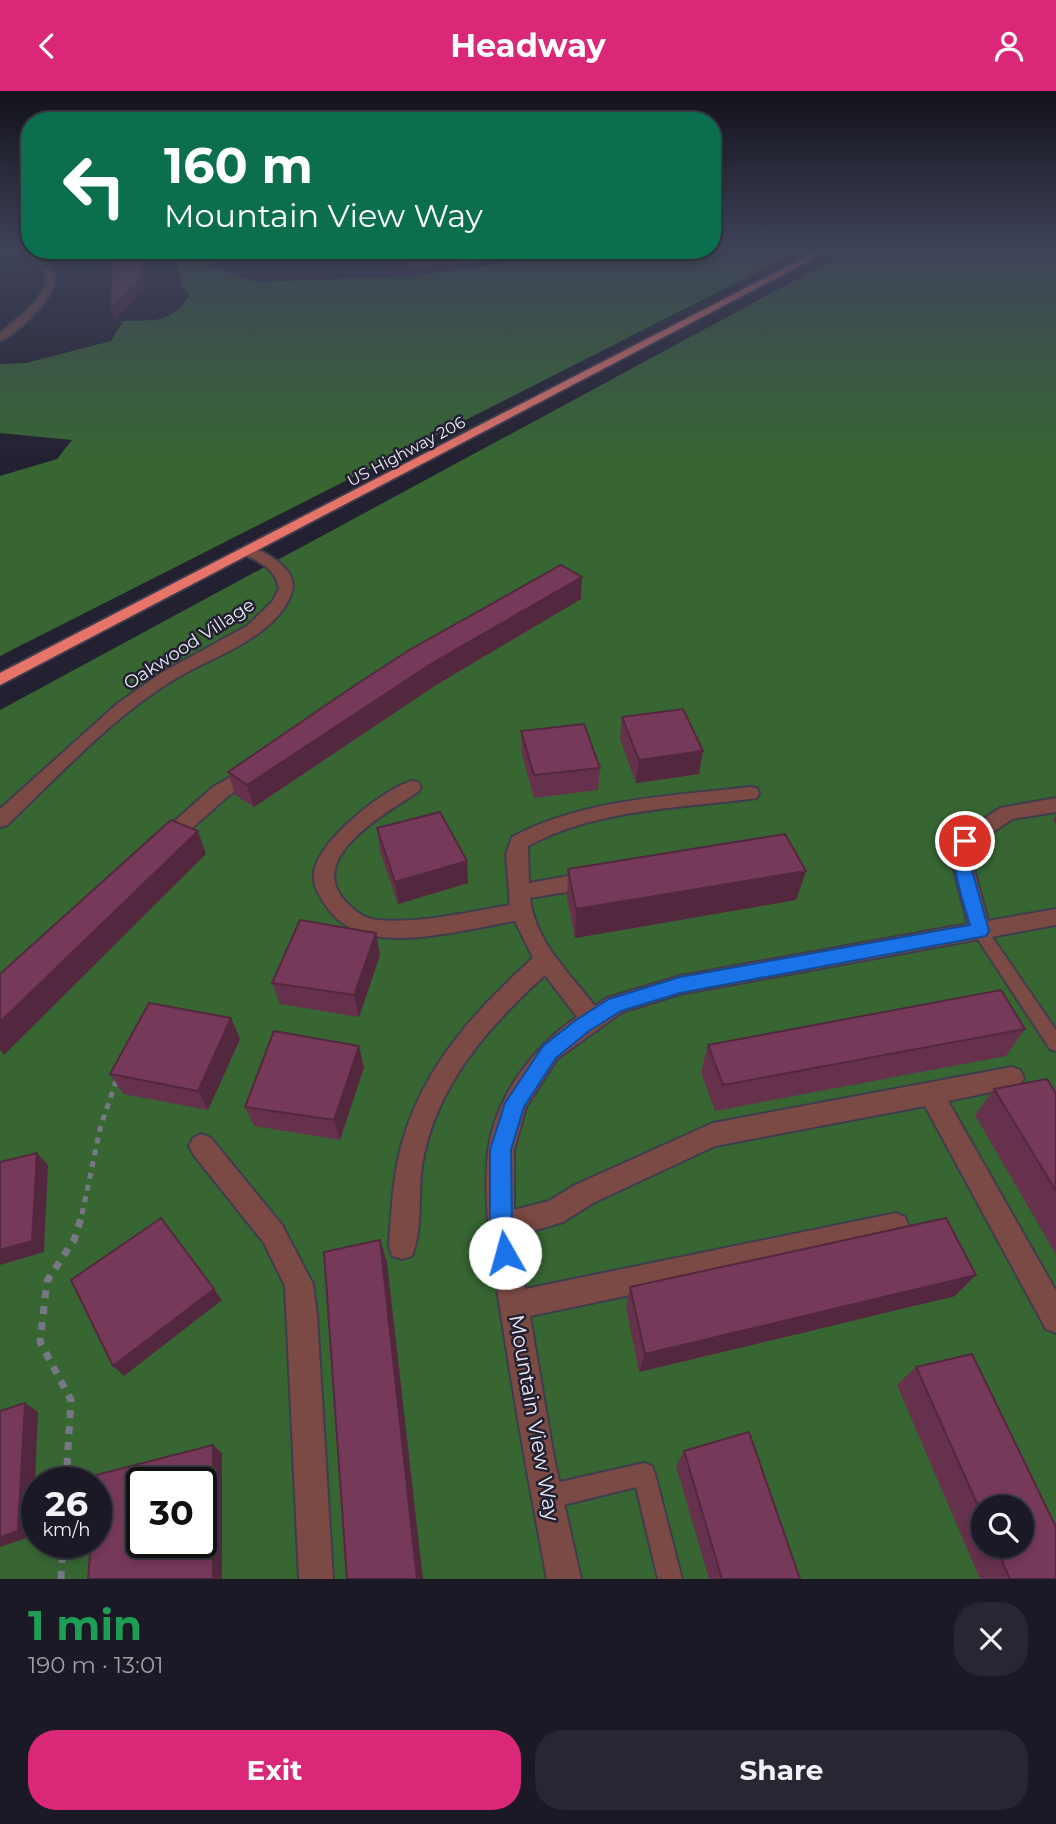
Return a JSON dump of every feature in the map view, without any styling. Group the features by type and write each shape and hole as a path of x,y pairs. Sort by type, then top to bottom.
{"highway":[{"name":"US Highway 206","path":"0,680 693,319"}],"street":[{"path":"0,338 20,319"},
{"name":"Oakwood Village","path":"0,820 138,697 166,677 243,634 274,611 286,589 284,577 276,566 248,551"},
{"path":"150,855 220,792 265,761"},
{"path":"412,787 346,832 330,854 323,875 329,898 352,922 374,928 405,927 520,902 614,876"},
{"path":"592,1020 546,960 520,902 516,854 519,842 544,827 629,809 750,793"},
{"path":"980,931 961,859 965,841 1007,813 1056,805"},
{"name":"Mountain View Way","path":"564,1579 547,1497 501,1227 500,1150 515,1103 550,1052 615,1005 680,985 1056,917"},
{"path":"402,1246 412,1152 427,1104 455,1051 502,999 546,960"},
{"path":"501,1227 554,1213 583,1194 713,1135 1012,1078"},
{"path":"931,1093 1056,1319"},
{"path":"202,1146 273,1234 299,1285 303,1315 316,1579"},
{"path":"513,1305 895,1226"}],"lane":[{"path":"980,931 1056,1044"},
{"path":"547,1497 644,1474 670,1579"}],"path":[{"path":"67,1467 71,1400 40,1342 47,1281 74,1240 81,1221 101,1125 119,1075"},
{"path":"61,1579 62,1558"}],"green space":[{"path":"664,319 0,656 0,476 57,459 72,440 0,433 0,364 26,363 111,341 123,321"},
{"path":"723,319 1056,319 1056,1579 0,1579 0,710"}],"building":[{"path":"561,565 582,577 434,662 247,785 228,772 411,649"},
{"path":"683,709 703,751 639,760 622,717"},
{"path":"584,724 600,768 534,775 521,731"},
{"path":"440,812 467,861 395,882 377,828"},
{"path":"171,820 198,831 0,1022 0,974"},
{"path":"785,834 806,871 576,909 568,869"},
{"path":"300,920 376,933 354,995 272,983"},
{"path":"1001,990 1025,1029 723,1085 708,1045"},
{"path":"149,1003 231,1018 198,1091 110,1074"},
{"path":"274,1031 359,1046 334,1120 245,1107"},
{"path":"1047,1079 1056,1093 1056,1191 994,1089"},
{"path":"37,1153 32,1241 0,1250 0,1162"},
{"path":"161,1218 214,1289 113,1366 71,1280"},
{"path":"946,1218 976,1275 645,1354 630,1287"},
{"path":"380,1240 417,1579 347,1579 324,1252"},
{"path":"972,1354 1056,1527 1056,1579 1010,1579 1001,1558 1034,1558 1034,1495 973,1495 916,1367"},
{"path":"25,1403 18,1531 0,1537 0,1411"},
{"path":"749,1432 800,1579 722,1579 684,1451"},
{"path":"213,1445 213,1467 127,1467"},
{"path":"126,1467 126,1558 213,1558 213,1579 88,1579 90,1558 112,1558 112,1471"}],"route":[{"path":"505,1253 501,1227 500,1150 515,1103 550,1052 582,1026 615,1005 680,985 980,931 961,859 965,841"}]}
